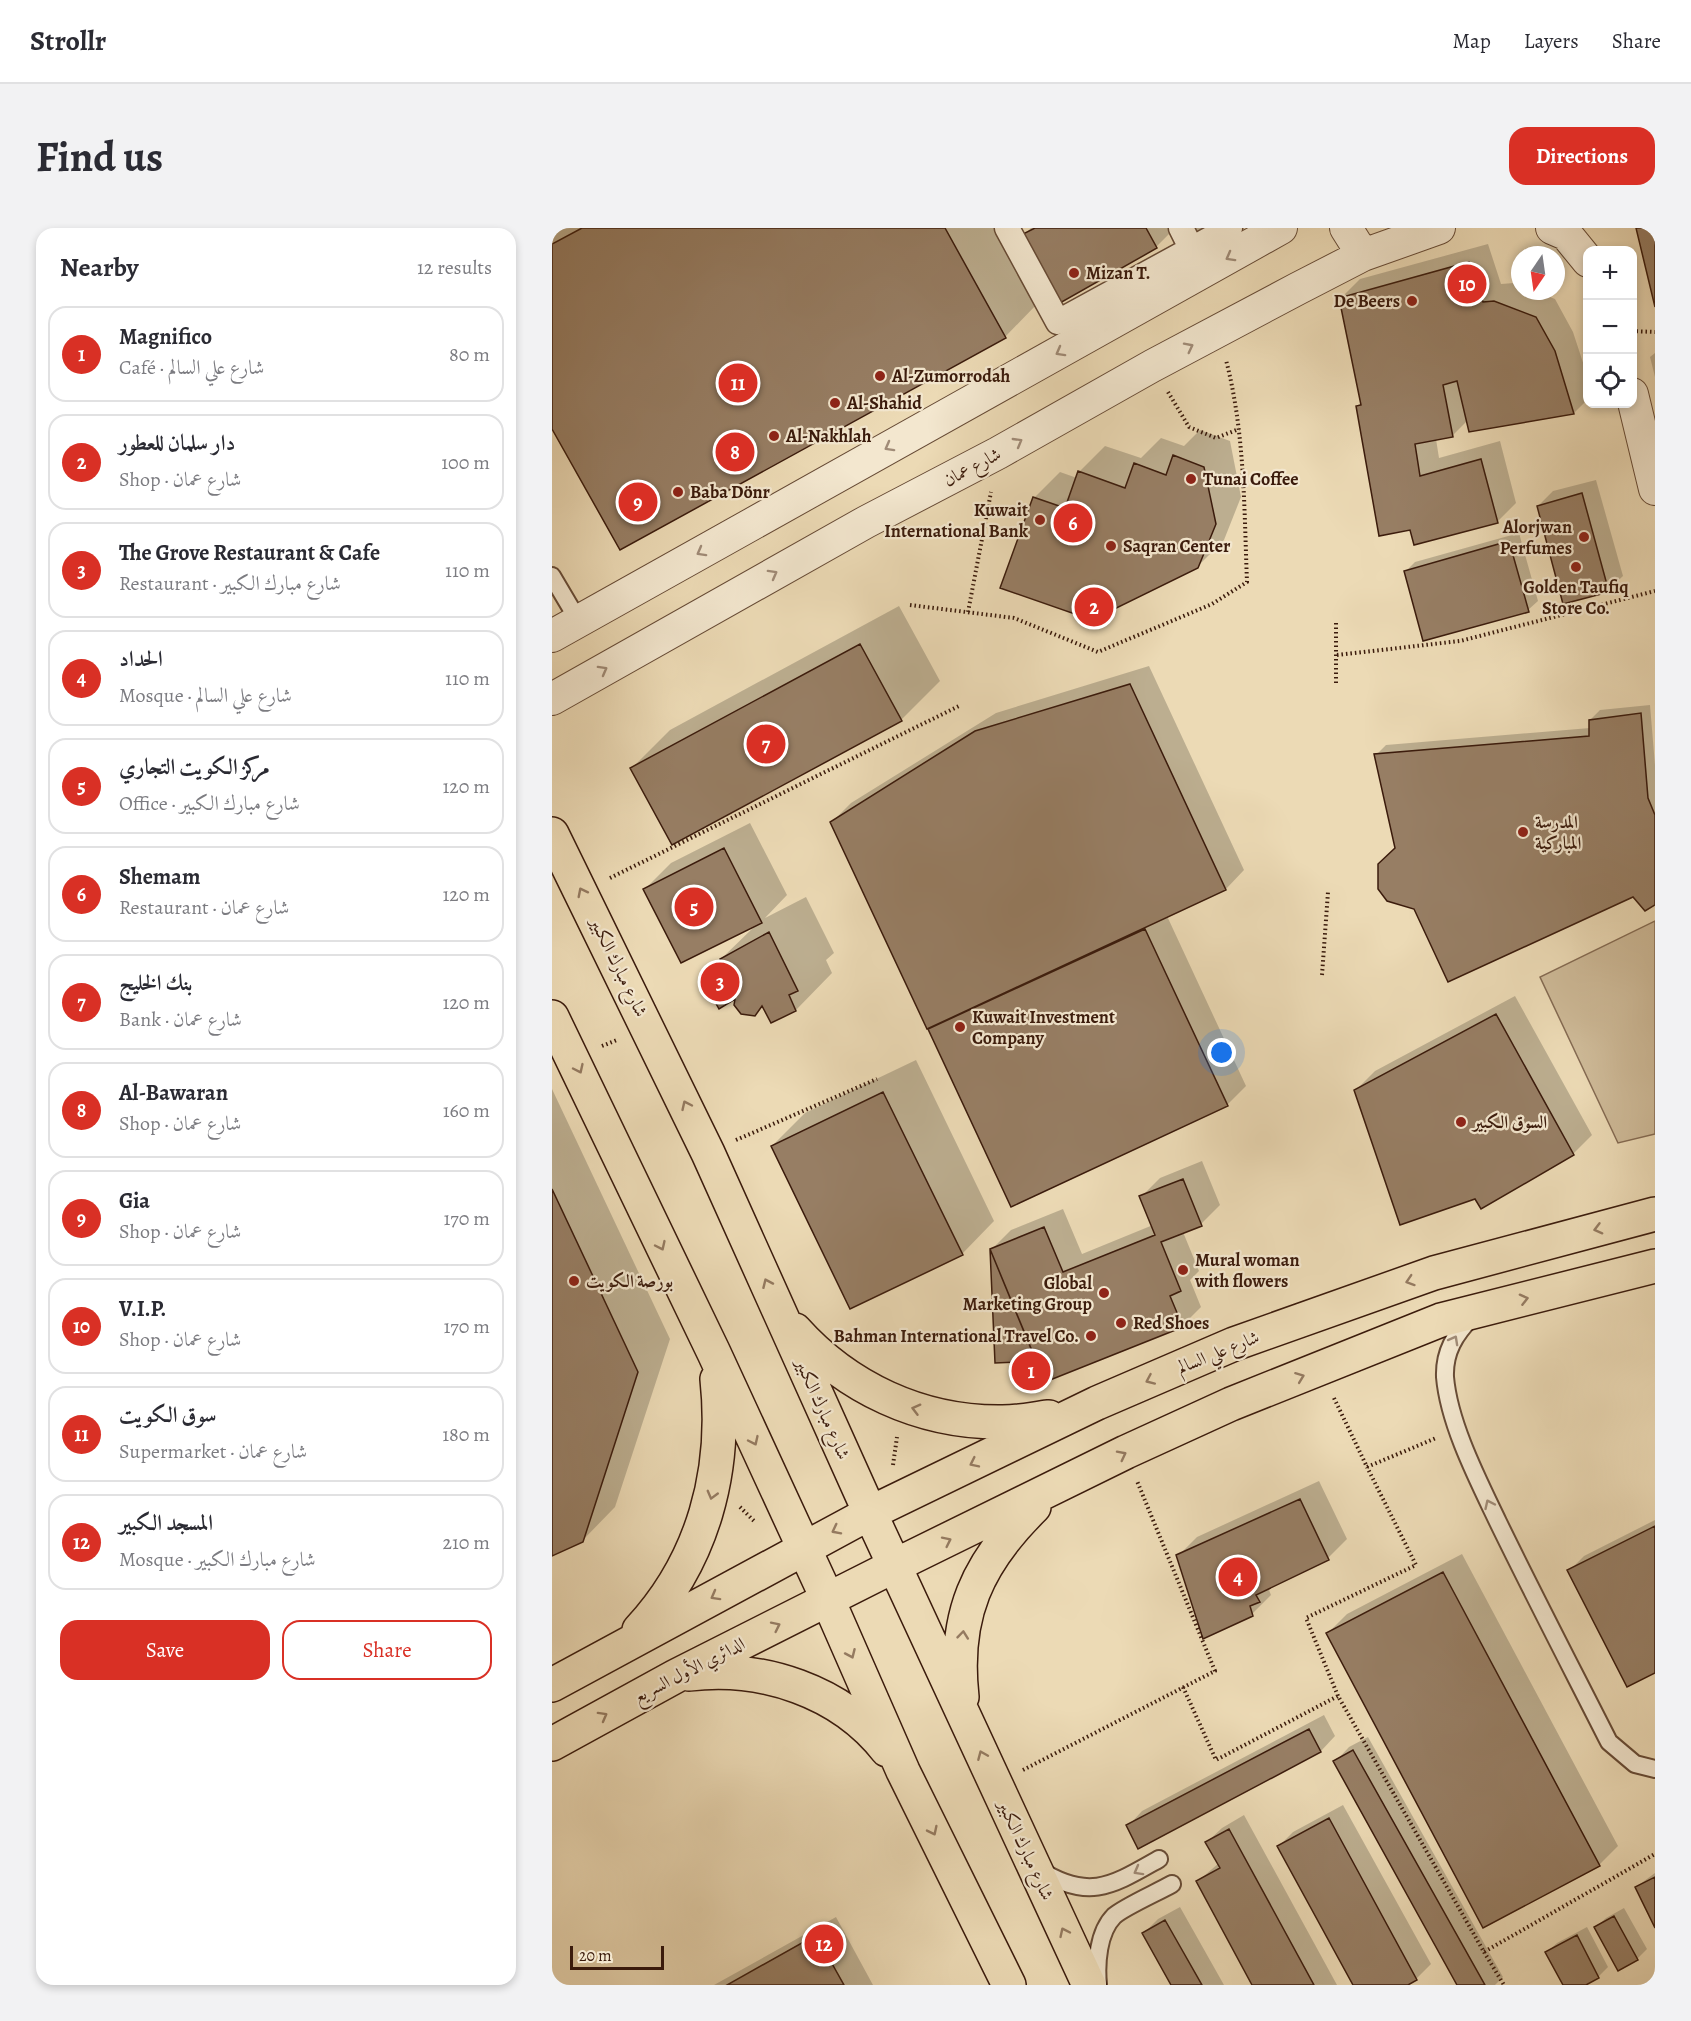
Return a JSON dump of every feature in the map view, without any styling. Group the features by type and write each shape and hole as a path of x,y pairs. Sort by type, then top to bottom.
{"main road":[{"name":"شارع مبارك الكبير","path":"552,834 708,1153 894,1566 1089,1985"},
{"path":"552,1017 714,1353 828,1600 903,1771 1009,1985"},
{"name":"شارع علي السالم","path":"803,1547 1097,1403 1234,1344 1400,1284 1655,1214"},
{"path":"828,1600 1126,1452 1231,1404 1321,1369 1408,1331 1479,1310 1655,1266"},
{"path":"782,1316 815,1353 856,1383 910,1407 949,1418 999,1422 1049,1418 1097,1403"},
{"path":"624,1647 651,1617 676,1582 696,1542 707,1513 715,1481 720,1442 721,1417 714,1353"},
{"path":"964,1714 959,1667 963,1632 980,1575 1005,1535 1039,1502 1079,1477"},
{"path":"552,1685 803,1547"},
{"name":"الدائري الأول السريع","path":"552,1744 676,1676 828,1600"},
{"path":"676,1676 713,1671 750,1673 787,1682 813,1693 853,1716 880,1742 903,1771"}],"street":[{"path":"1007,228 1058,322 1186,238 1230,228"},
{"path":"565,628 1281,228"},
{"path":"1346,228 1363,255"},
{"name":"شارع عمان","path":"552,699 866,522 998,453 1152,366 1363,255 1439,228"},
{"path":"1552,228 1566,234 1583,256"},
{"path":"1635,408 1655,489"}],"lane":[{"path":"552,576 565,628"},
{"path":"1479,1310 1453,1338 1447,1354 1445,1377 1471,1464 1515,1557 1609,1742 1635,1764 1655,1769"},
{"path":"1033,1866 1051,1877 1100,1888 1117,1883 1159,1859"},
{"path":"1098,1985 1096,1966 1103,1937 1114,1917 1172,1884"}],"path":[{"path":"1637,331 1655,332"},
{"path":"909,604 1014,618 1098,652 1212,604 1247,582 1239,429 1234,392 1219,332"},
{"path":"1152,366 1189,427 1216,438 1239,429"},
{"path":"968,612 998,453"},
{"path":"1337,655 1460,641 1655,591"},
{"path":"1336,623 1336,683"},
{"path":"582,892 961,705"},
{"path":"1322,975 1329,892"},
{"path":"708,1153 877,1079"},
{"path":"1321,1369 1416,1565 1306,1618 1338,1696 1504,1985"},
{"path":"1367,1467 1459,1429"},
{"path":"995,1784 1215,1671 1126,1452"},
{"path":"1183,1687 1216,1760 1338,1696"},
{"path":"1484,1952 1655,1854"},
{"path":"1646,1985 1655,1981"}],"shaded area":[{"path":"1655,921 1655,1134 1618,1143 1540,977"}],"building":[{"path":"582,228 945,228 1006,338 620,550 552,429 552,244"},
{"path":"1035,228 1146,228 1157,248 1060,303 1021,235"},
{"path":"1636,228 1655,228 1655,307"},
{"path":"1469,262 1483,302 1494,301 1536,317 1555,351 1574,414 1469,432 1457,381 1443,385 1453,437 1415,444 1420,476 1481,459 1498,523 1414,545 1410,530 1379,536 1356,406 1361,405 1339,298"},
{"name":"Saqran Center","path":"1173,455 1204,467 1216,524 1198,568 1092,620 1000,588 1033,497 1065,508 1078,471 1125,488 1134,463 1166,475"},
{"path":"1582,493 1609,592 1563,604 1537,506"},
{"path":"1509,541 1529,612 1423,641 1404,571"},
{"path":"860,644 902,721 672,845 630,768"},
{"path":"1130,684 1226,890 927,1029 830,822 975,731"},
{"name":"المدرسة المباركية","path":"1641,713 1648,798 1655,815 1655,905 1645,911 1633,897 1448,982 1414,909 1387,901 1378,889 1378,864 1395,848 1374,754 1589,736 1589,720"},
{"path":"724,848 762,923 681,963 643,889"},
{"path":"1145,929 1228,1106 1011,1207 928,1029"},
{"path":"769,932 798,991 789,995 796,1011 771,1023 762,1006 755,1016 741,1014 734,1005 735,999 719,1009 704,982 726,970 720,959"},
{"name":"السوق الكبير","path":"1496,1014 1574,1155 1481,1209 1475,1199 1400,1225 1354,1090"},
{"path":"883,1092 963,1255 850,1309 771,1146"},
{"path":"1183,1179 1202,1226 1161,1242 1181,1291 1170,1296 1183,1327 1045,1382 990,1249 1044,1227 1063,1272 1155,1235 1139,1196"},
{"name":"بورصة الكويت","path":"552,1189 638,1372 583,1542 552,1556"},
{"path":"990,1249 1036,1361 995,1363"},
{"path":"1300,1499 1329,1560 1256,1595 1260,1602 1250,1606 1253,1616 1203,1639 1176,1555"},
{"path":"1655,1526 1655,1673 1627,1687 1567,1570"},
{"path":"1443,1572 1600,1866 1483,1928 1326,1633"},
{"path":"1309,1729 1321,1752 1138,1849 1126,1825"},
{"path":"1353,1750 1485,1985 1457,1985 1333,1761"},
{"path":"1329,1818 1417,1980 1408,1985 1353,1985 1277,1846"},
{"path":"1229,1829 1314,1985 1252,1985 1196,1881 1220,1868 1205,1842"},
{"path":"1655,1877 1655,1928 1635,1887"},
{"path":"1614,1916 1638,1960 1618,1971 1594,1927"},
{"path":"1165,1920 1202,1985 1171,1985 1142,1933"},
{"path":"816,1935 844,1985 727,1985"},
{"path":"1577,1935 1599,1978 1586,1985 1563,1985 1545,1952"}],"place":[{"name":"Mizan T.","path":"1074,273"},
{"name":"V.I.P.","path":"1467,284"},
{"name":"De Beers","path":"1412,301"},
{"name":"Al-Zumorrodah","path":"880,376"},
{"name":"سوق الكويت","path":"738,383"},
{"name":"Al-Shahid","path":"835,403"},
{"name":"Al-Nakhlah","path":"774,436"},
{"name":"Al-Bawaran","path":"735,452"},
{"name":"Tunai Coffee","path":"1191,479"},
{"name":"Baba Dönr","path":"678,492"},
{"name":"Gia","path":"638,502"},
{"name":"Kuwait International Bank","path":"1040,520"},
{"name":"Shemam","path":"1073,523"},
{"name":"Alorjwan Perfumes","path":"1584,537"},
{"name":"Saqran Center","path":"1111,546"},
{"name":"Golden Taufiq Store Co.","path":"1576,567"},
{"name":"دار سلمان للعطور","path":"1094,607"},
{"name":"بنك الخليج","path":"766,744"},
{"name":"المدرسة المباركية","path":"1523,832"},
{"name":"مركز الكويت التجاري","path":"694,907"},
{"name":"The Grove Restaurant & Cafe","path":"720,982"},
{"name":"Kuwait Investment Company","path":"960,1027"},
{"name":"السوق الكبير","path":"1461,1122"},
{"name":"Mural woman with flowers","path":"1183,1270"},
{"name":"بورصة الكويت","path":"574,1281"},
{"name":"Global Marketing Group","path":"1104,1293"},
{"name":"Red Shoes","path":"1121,1323"},
{"name":"Bahman International Travel Co.","path":"1091,1336"},
{"name":"Magnifico","path":"1031,1371"},
{"name":"الحداد","path":"1238,1577"},
{"name":"المسجد الكبير","path":"824,1944"}]}
